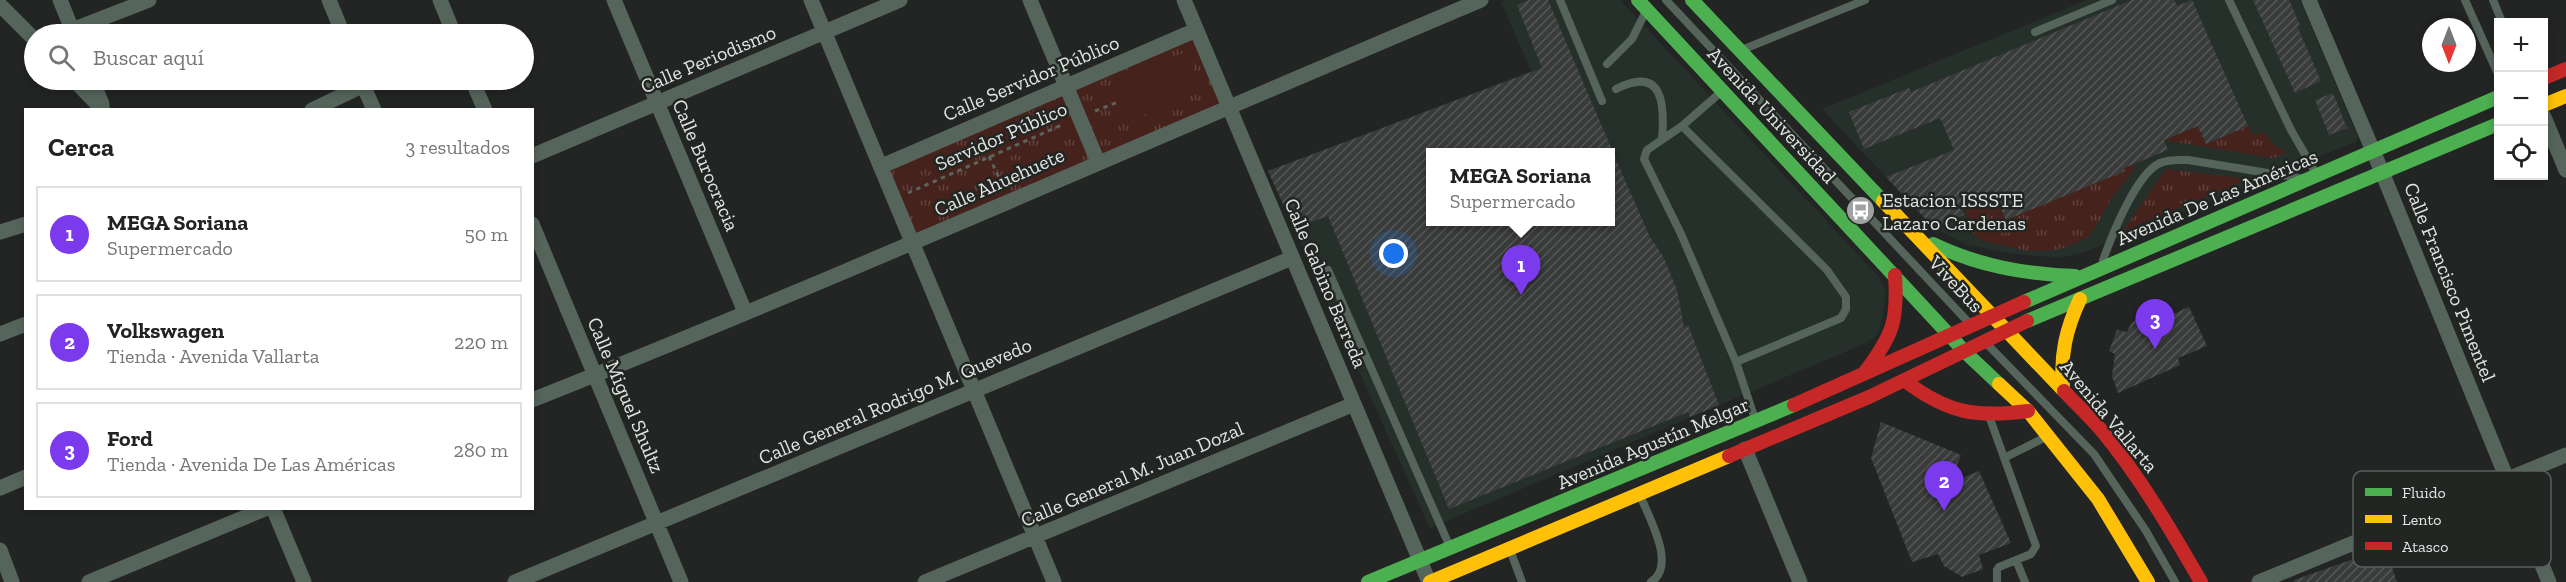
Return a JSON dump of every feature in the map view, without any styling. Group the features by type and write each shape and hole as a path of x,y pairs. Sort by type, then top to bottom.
{"main road":[{"name":"Avenida Universidad","path":"1692,0 1993,315"},
{"name":"Avenida Universidad","path":"1642,5 1951,335"},
{"path":"2548,76 2566,69"},
{"path":"2548,103 2566,96"},
{"name":"Avenida De Las Américas","path":"1951,335 2101,267 2494,99"},
{"name":"Avenida De Las Américas","path":"1965,352 2007,330 2494,126"},
{"path":"1916,235 1970,261 2009,272 2082,276"},
{"path":"1860,377 1887,343 1894,327 1897,309 1895,275"},
{"path":"2063,388 2061,348 2064,333 2080,299"},
{"name":"Avenida Vallarta","path":"1993,315 2063,388 2122,456 2174,533 2201,582"},
{"path":"1951,335 1965,352 2028,411 2048,436 2098,499 2148,582"},
{"name":"Avenida Agustín Melgar","path":"1429,582 1504,539 1755,421 1860,377 1951,335"},
{"name":"Avenida Agustín Melgar","path":"1368,582 1450,548 1504,539 1640,494 1905,381 1965,352"},
{"path":"1905,381 1944,408 1988,415 2028,411"}],"street":[{"path":"60,0 70,24"},
{"path":"92,24 149,0"},
{"path":"329,0 339,24"},
{"path":"440,0 450,24"},
{"name":"Calle Burocracia","path":"614,0 745,312"},
{"path":"812,0 1054,582"},
{"name":"Calle Periodismo","path":"534,155 900,0"},
{"path":"1029,0 1098,162"},
{"name":"Calle Gabino Barreda","path":"1184,0 1429,582"},
{"name":"Calle Ahuehuete","path":"534,399 914,243 1098,162 1481,0"},
{"name":"Calle Francisco Pimentel","path":"2309,0 2505,471"},
{"path":"0,5 24,29"},
{"name":"Calle Servidor Público","path":"882,166 1196,30"},
{"path":"84,90 102,108"},
{"path":"96,90 103,108"},
{"path":"316,108 348,90"},
{"path":"365,90 373,108"},
{"path":"476,90 484,108"},
{"path":"2548,126 2566,170"},
{"path":"0,232 24,225"},
{"name":"Calle Miguel Shultz","path":"534,229 681,582"},
{"name":"Calle General Rodrigo M. Quevedo","path":"515,582 1292,258"},
{"path":"0,334 24,325"},
{"name":"Calle General M. Juan Dozal","path":"925,582 1354,404"},
{"path":"1744,449 1800,582"},
{"path":"2527,471 2566,455"},
{"path":"0,488 24,478"},
{"path":"89,582 262,510"},
{"path":"274,510 304,582"},
{"path":"2259,582 2353,543"},
{"path":"0,550 12,582"},
{"name":"Calle Francisco Pimentel","path":"2543,567 2549,582"}],"lane":[{"path":"1560,0 1602,101"},
{"name":"ViveBus","path":"1666,0 1984,341 2094,454 2146,531 2175,582"},
{"path":"1740,50 1865,0"},
{"path":"2035,32 2112,0"},
{"path":"2229,0 2313,178"},
{"path":"2465,0 2498,72"},
{"path":"2493,0 2500,18"},
{"path":"1607,64 1632,39 1642,5"},
{"path":"1616,89 1630,82 1642,81 1653,85 1658,90 1663,106 1662,139"},
{"path":"1722,91 1682,126 1647,150 1644,159 1681,234 1736,362 1755,421"},
{"path":"1682,126 1793,234 1827,270 1846,297 1846,309 1840,318 1736,362"},
{"path":"2101,267 2122,213 2149,172 2160,163 2188,160 2313,178"},
{"path":"1328,270 1450,548"},
{"path":"1988,415 2036,543 2034,552 1997,570 1997,582"},
{"path":"2004,458 2048,436"},
{"path":"1640,494 1663,556 1662,571 1651,582"},
{"path":"1504,539 1522,582"},
{"path":"2016,560 2025,582"}],"path":[{"name":"Servidor Público","path":"895,198 1118,102"},
{"path":"975,126 1010,200"}],"shaded area":[{"path":"1505,0 1620,0 1879,277 1886,292 1883,316 1877,335 1866,343 1430,528 1268,171 1531,71 1501,2"},
{"path":"2087,0 2300,0 2358,138 2355,142 2085,252 2058,258 2010,253 1967,245 1934,228 1822,109"}],"green space":[{"path":"1196,30 1230,106 914,243 882,166"},
{"path":"1186,52 1202,91 1126,122 1110,83"},
{"path":"2198,126 2206,144 2248,126 2253,135 2264,132 2275,146 2283,149 2285,154 2272,158 2164,140"},
{"path":"1955,158 1973,202 1994,194 2006,219 2123,166 2132,163 2135,168 2113,196 2090,236 2064,248 2028,251 1980,240 1973,233 1960,199"},
{"path":"2166,169 2249,179 2122,232"}],"building":[{"path":"1528,0 1548,0 1611,148 1426,148 1426,226 1615,226 1615,157 1650,237 1663,256 1677,290 1684,327 1688,325 1719,405 1690,417 1688,412 1449,509 1328,216 1294,228 1268,171 1542,68 1517,5"},
{"path":"2132,0 2174,0 2177,6 2192,0 2248,126 2206,144 2198,126 2164,140 2168,150 2124,168 2125,171 2006,220 1993,190 1960,204 1964,215 1934,228 1886,177 1954,150 1940,118 1864,149 1849,112 1909,88 1911,92"},
{"path":"2253,0 2289,0 2300,25 2297,26 2321,81 2295,93"},
{"path":"2333,93 2347,128 2329,135 2315,100"},
{"path":"2151,307 2157,321 2189,307 2207,346 2178,358 2180,365 2118,393 2112,376 2115,354 2109,351 2117,330 2127,332 2132,322"},
{"path":"1881,422 1961,455 1950,483 1979,471 2011,543 1979,555 1983,569 1962,577 1944,566 1938,554 1912,562 1871,458"},
{"path":"2353,559 2353,567 2392,567 2397,582 2294,582 2294,580"}],"traffic: fast":[{"path":"1638,0 1965,352 1999,384"},
{"path":"1692,0 1883,201"},
{"path":"2024,302 2494,99"},
{"path":"2027,321 2494,126"},
{"path":"1933,244 1967,258 2002,268 2075,276"},
{"path":"1368,582 1794,405"}],"traffic: slow":[{"path":"2548,103 2566,96"},
{"path":"1883,201 2064,391"},
{"path":"2063,388 2062,364 2065,342 2080,299"},
{"path":"1999,384 2028,411 2098,499 2148,582"},
{"path":"1430,582 1729,456"}],"traffic: jam":[{"path":"2548,76 2566,69"},
{"path":"1865,372 1882,348 1892,327 1896,304 1895,275"},
{"path":"1794,405 2024,302"},
{"path":"1729,456 1869,397 2027,321"},
{"path":"1905,381 1935,400 1963,411 1992,414 2028,411"},
{"path":"2064,391 2102,431 2142,485 2201,582"}],"place":[{"name":"Estacion ISSSTE Lazaro Cardenas","path":"1861,211"},
{"name":"MEGA Soriana","path":"1521,295"},
{"name":"Ford","path":"2155,349"},
{"name":"Volkswagen","path":"1944,511"}]}
